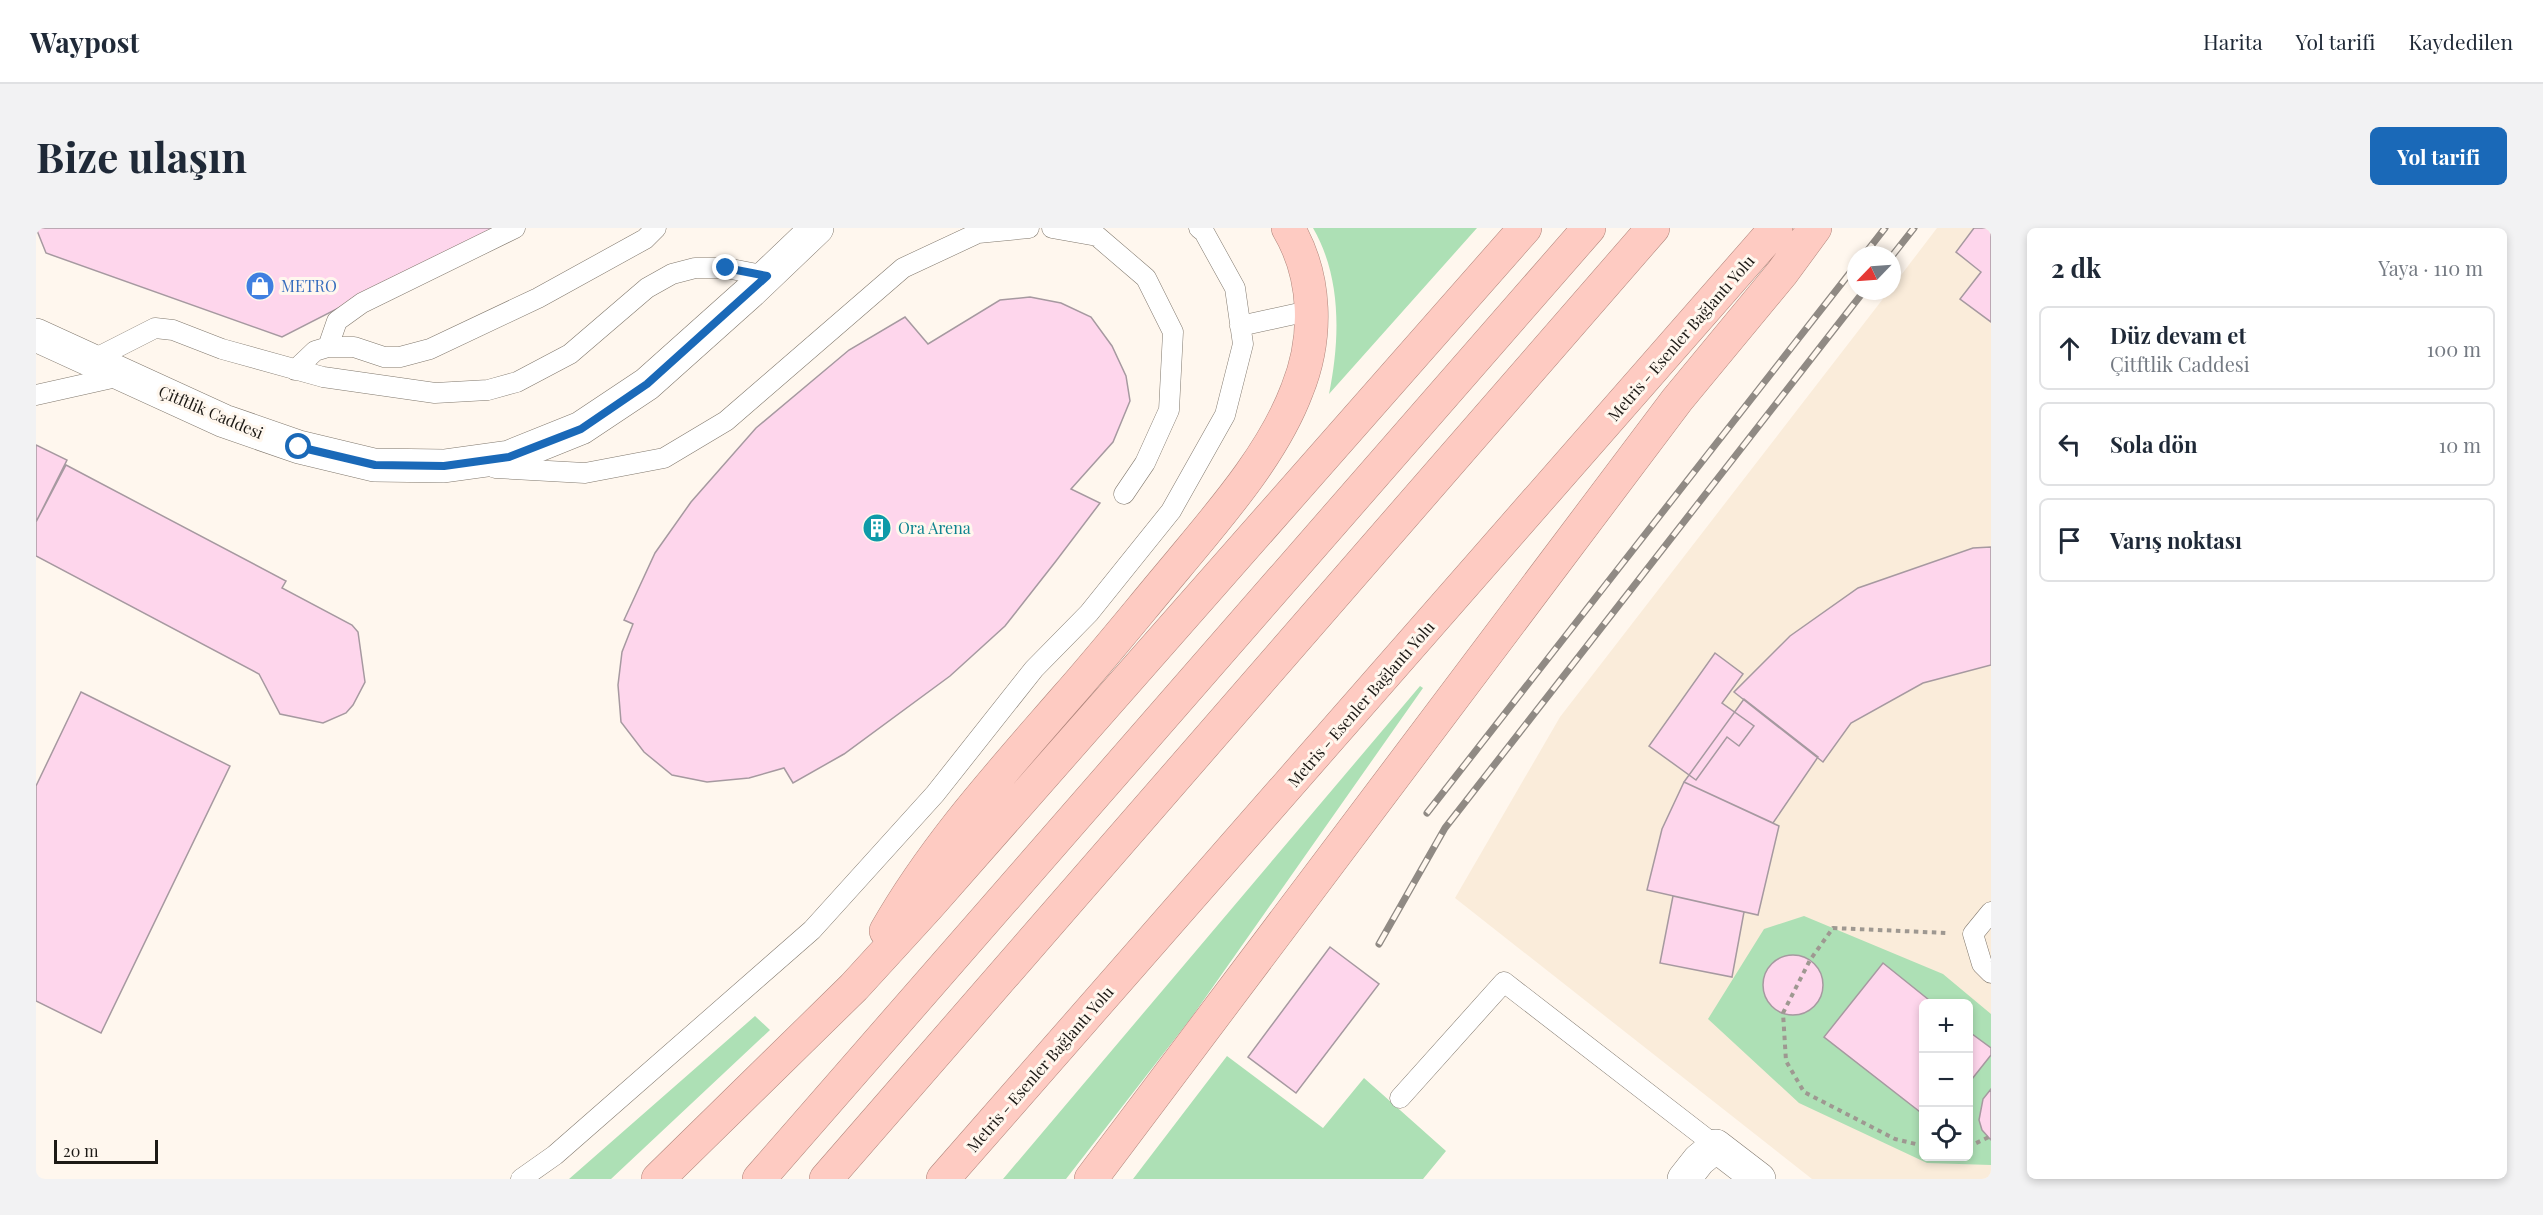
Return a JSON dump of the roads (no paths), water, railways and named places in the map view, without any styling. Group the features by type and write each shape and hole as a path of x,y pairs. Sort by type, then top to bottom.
{"highway":[{"path":"854,987 914,882 973,805 1102,657 1241,486 1277,429 1297,391 1308,356 1312,310 1307,275 1288,228"},
{"path":"658,1179 854,987 1525,228"},
{"path":"759,1179 1589,228"},
{"path":"826,1179 1653,228"},
{"name":"Metris - Esenler Bağlantı Yolu","path":"943,1179 1776,228"},
{"path":"1091,1179 1677,400 1782,273 1815,228"}],"street":[{"name":"Çitftlik Caddesi","path":"36,335 224,421 299,447 375,465 444,466 509,457 581,429 647,384 817,228"},
{"path":"1684,1179 1699,1160 1716,1146 1759,1179"}],"lane":[{"path":"328,347 337,321 362,303 515,228"},
{"path":"295,370 315,351 328,347 354,347 384,357 400,357 430,349 538,298 645,239 656,228"},
{"path":"444,466 585,473 664,458 726,421 903,268 978,233 1029,228"},
{"path":"1052,228 1097,236 1146,278 1173,332 1169,410 1145,463 1124,494"},
{"path":"521,1179 555,1155 812,930 935,795 1034,669 1089,613 1171,511 1225,415 1243,344 1235,288 1204,232 1199,228"},
{"path":"92,360 155,328 173,330 222,349 295,370 368,385 435,393 488,390 517,382 570,354 647,288 672,274 695,268 726,268 767,276"},
{"path":"1240,326 1312,310"},
{"path":"36,394 125,375"},
{"path":"1991,912 1973,934 1982,964 1991,973"},
{"path":"1400,1098 1504,982 1716,1146"}],"railway":[{"path":"1871,246 1885,228"},
{"path":"1900,246 1914,228"},
{"path":"1427,813 1847,276"},
{"path":"1379,944 1445,828 1857,300"}],"place":[{"name":"METRO","path":"260,286"},
{"name":"Ora Arena","path":"877,528"}]}
